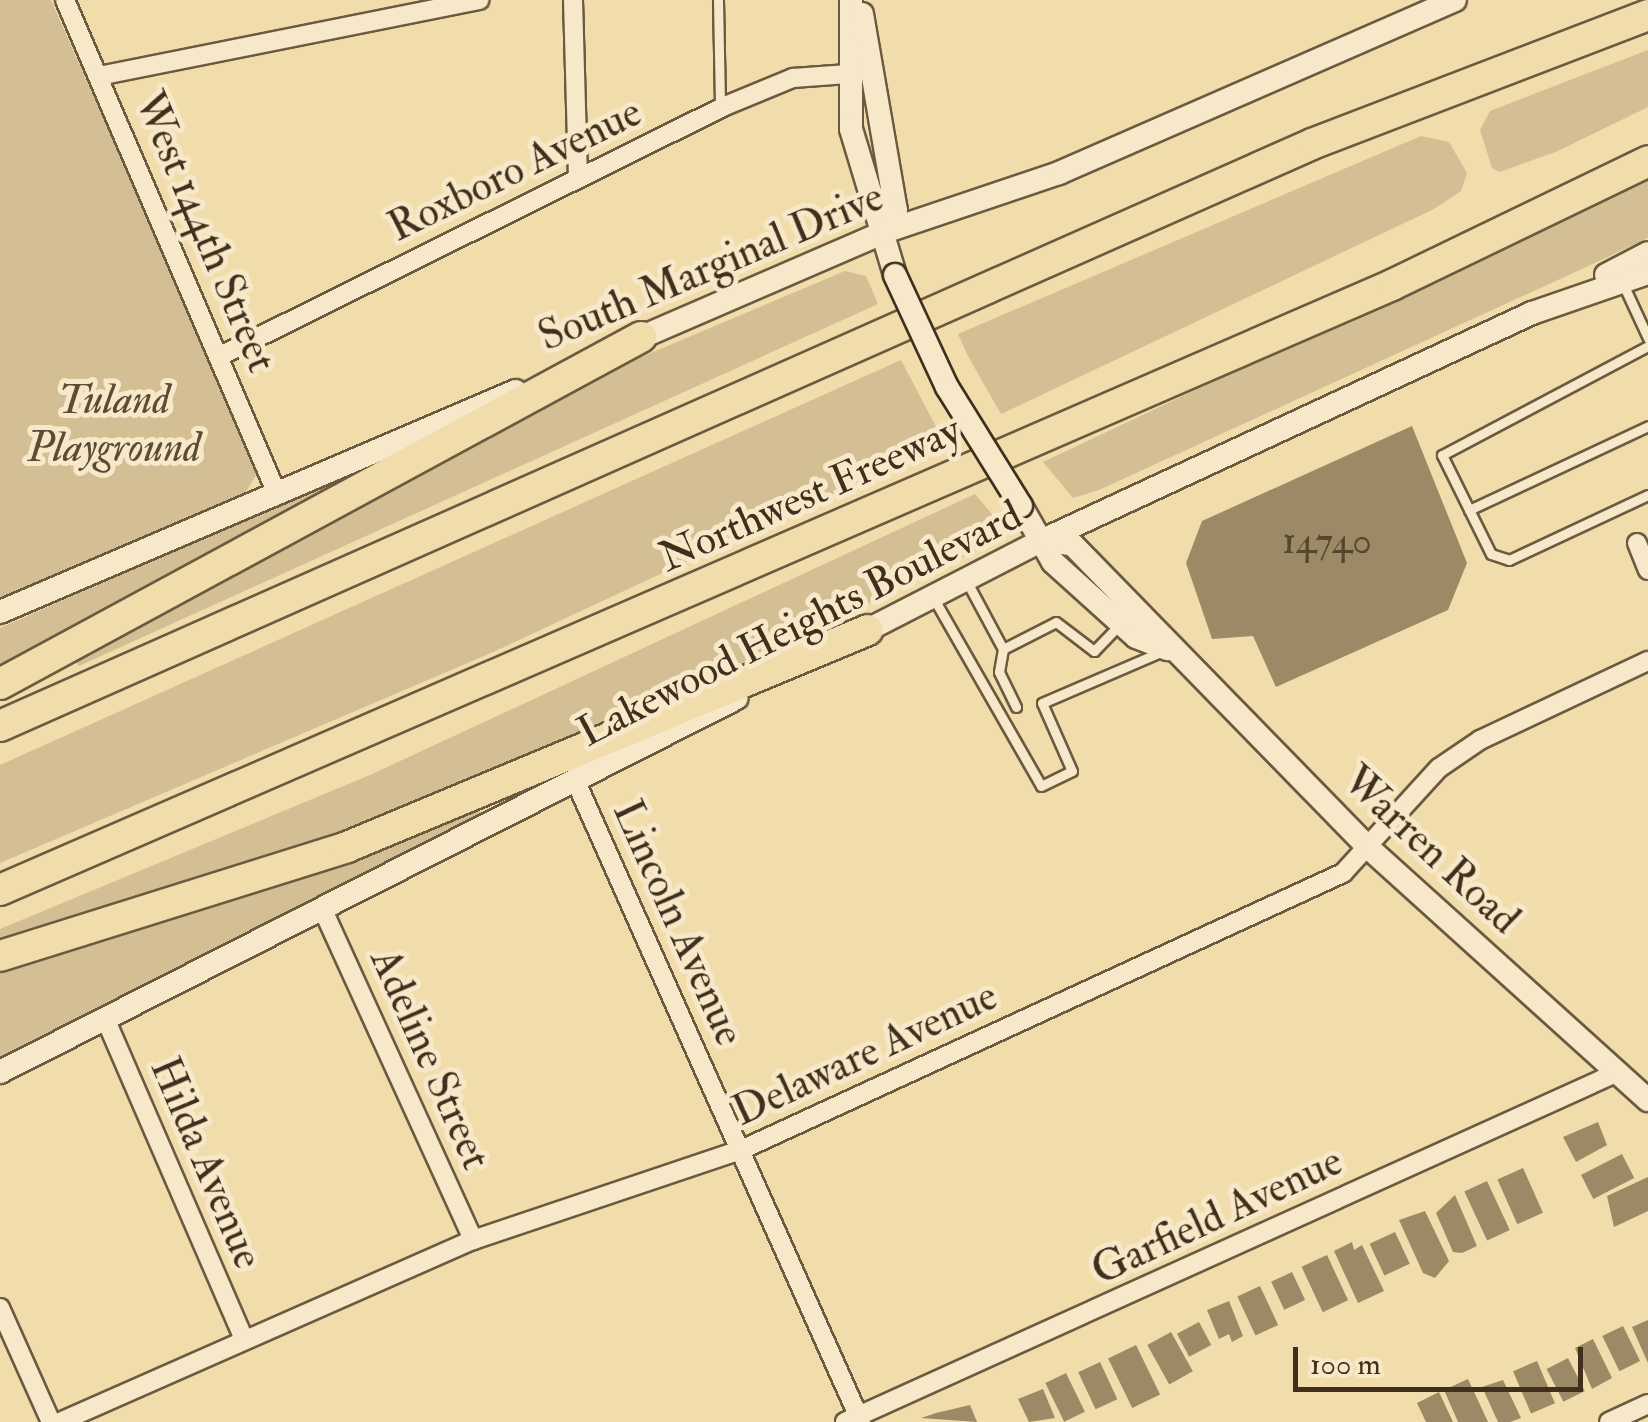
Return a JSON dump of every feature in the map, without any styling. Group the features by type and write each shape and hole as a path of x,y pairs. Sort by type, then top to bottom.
{"highway":[{"path":"0,726 1312,144 1648,15"},
{"name":"Northwest Freeway","path":"0,890 1374,293 1648,161"},
{"path":"0,684 642,336"},
{"path":"0,956 347,847 868,630"}],"main road":[{"name":"Warren Road","path":"851,0 848,74 870,212 887,231 895,274 947,387 1053,562 1121,623 1168,650"},
{"name":"Warren Road","path":"861,0 896,210 887,231"},
{"name":"South Marginal Drive","path":"0,612 887,231 1058,173 1456,0"},
{"path":"1532,313 1648,253"},
{"name":"Lakewood Heights Boulevard","path":"0,1072 576,782 1043,540 1532,313 1648,273"},
{"name":"Warren Road","path":"1043,540 1074,545 1168,650 1371,850 1648,1100"}],"street":[{"name":"West 144th Street","path":"65,0 222,355 277,494"},
{"path":"99,76 479,0"},
{"path":"573,0 578,175"},
{"name":"Roxboro Avenue","path":"222,355 578,175 720,109 793,78 848,74"},
{"path":"1636,543 1648,570"},
{"name":"Delaware Avenue","path":"60,1422 243,1337 473,1240 741,1150 1344,873 1371,850 1439,768 1480,740 1648,661"},
{"name":"Lincoln Avenue","path":"576,782 741,1150 855,1420"},
{"name":"Adeline Street","path":"322,908 473,1240"},
{"name":"Hilda Avenue","path":"105,1018 243,1337"},
{"name":"Garfield Avenue","path":"855,1420 1618,1072"},
{"path":"0,1308 50,1422"},
{"path":"1609,1422 1648,1404"}],"lane":[{"path":"718,0 720,109"},
{"path":"1622,282 1648,342 1446,446 1442,455 1490,554 1508,560 1648,495"},
{"path":"1469,510 1648,426"},
{"path":"966,580 1003,650 999,672 1016,707"},
{"path":"933,596 1041,786 1072,772 1042,704 1168,650"},
{"path":"1003,650 1056,622 1094,651 1121,623"}],"green space":[{"name":"Tuland Playground","path":"0,0 51,0 259,470 244,495 0,602"},
{"path":"1648,50 1648,107 1558,151 1500,172 1492,168 1480,130 1490,111"},
{"path":"1421,136 1449,142 1467,173 1461,191 1434,209 1001,414 958,334"},
{"path":"1648,176 1648,238 1099,490 1073,498 1043,462"},
{"path":"845,271 866,276 878,304 79,666 72,657 575,385"},
{"path":"901,360 944,442 491,653 0,863 0,765"},
{"path":"344,476 347,485 0,668 0,628"},
{"path":"975,494 1001,525 998,540 759,657 512,771 247,870 0,944 0,929 370,775"},
{"path":"477,805 481,813 0,1058 0,965"}],"building":[{"path":"1412,426 1467,563 1448,610 1276,687 1253,636 1212,639 1186,563 1202,521"},
{"path":"1598,1122 1607,1145 1576,1162 1563,1137"},
{"path":"1622,1154 1634,1178 1593,1199 1581,1175"},
{"path":"1523,1168 1543,1213 1517,1224 1497,1179"},
{"path":"1648,1177 1648,1211 1614,1227 1607,1196"},
{"path":"1487,1181 1510,1230 1487,1241 1464,1192"},
{"path":"1455,1195 1477,1246 1462,1253 1453,1252 1436,1213"},
{"path":"1425,1211 1449,1261 1435,1278 1423,1273 1399,1220"},
{"path":"1395,1232 1410,1264 1384,1276 1370,1244"},
{"path":"1352,1242 1354,1250 1362,1245 1384,1291 1358,1303 1334,1251"},
{"path":"1327,1255 1348,1300 1323,1312 1302,1267"},
{"path":"1292,1272 1305,1300 1284,1310 1271,1282"},
{"path":"1260,1286 1278,1325 1256,1336 1237,1297"},
{"path":"1229,1301 1243,1336 1232,1342 1229,1334 1219,1339 1207,1310"},
{"path":"1648,1320 1648,1363 1632,1327"},
{"path":"1199,1322 1211,1345 1189,1357 1177,1334"},
{"path":"1623,1326 1640,1361 1619,1371 1602,1336"},
{"path":"1171,1332 1193,1371 1169,1384 1147,1345"},
{"path":"1593,1339 1612,1378 1592,1389 1575,1348"},
{"path":"1136,1345 1160,1394 1132,1408 1108,1359"},
{"path":"1568,1358 1585,1391 1563,1402 1547,1369"},
{"path":"1537,1361 1555,1403 1531,1414 1513,1371"},
{"path":"1100,1362 1117,1399 1096,1409 1078,1372"},
{"path":"1066,1373 1085,1412 1064,1422 1045,1383"},
{"path":"1468,1379 1488,1422 1458,1422 1444,1390"},
{"path":"1503,1380 1521,1418 1510,1422 1498,1422 1482,1387"},
{"path":"1043,1389 1055,1418 1029,1422 1018,1399"},
{"path":"1439,1392 1453,1422 1426,1422 1417,1403"},
{"path":"970,1405 977,1422 921,1418 936,1413"}]}
